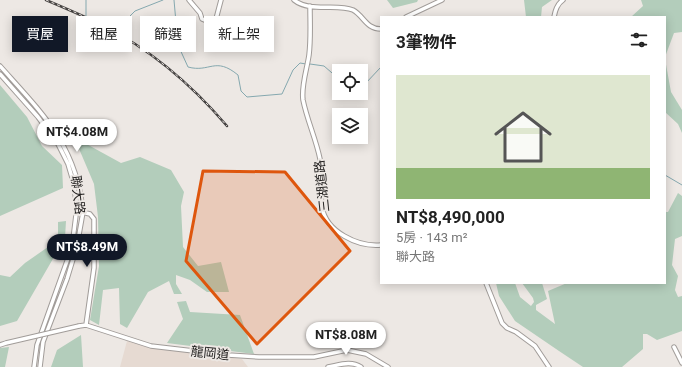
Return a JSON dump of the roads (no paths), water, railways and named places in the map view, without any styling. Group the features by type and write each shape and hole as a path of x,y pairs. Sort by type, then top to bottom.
{"street":[{"path":"189,0 200,13 202,19 209,22 216,19 221,0"},
{"path":"294,0 298,3 310,6 348,9 354,11 374,29 380,29"},
{"path":"408,16 442,0"},
{"path":"554,16 560,2 563,0"},
{"name":"三湖道路","path":"310,6 310,44 303,99 319,155 321,167 322,206 324,215 327,221 346,238 365,244 380,245"},
{"name":"聯大路","path":"0,66 43,114 52,127 68,153 80,189 83,212 75,252 67,279 43,342 40,367"},
{"name":"聯大路","path":"0,74 38,117 58,144 68,164 73,181 77,212 72,247 37,345 34,367"},
{"path":"38,117 43,114"},
{"path":"0,345 86,324 94,268 94,219 90,214 77,212"},
{"path":"486,284 502,323 507,328 516,332 535,346 549,367"},
{"name":"龍岡道","path":"86,324 151,346 259,357 314,358 346,350 366,354 388,367"},
{"path":"674,347 682,363"},
{"path":"328,367 350,363 361,367"}],"waterway":[{"path":"86,0 86,21 101,31 117,38 125,29 125,21 135,11 163,0"},
{"path":"174,0 178,45 188,67 202,68 218,66 230,69 238,75 241,91 247,97 282,94 293,70 300,63 306,64"},
{"path":"310,64 324,66 332,73"},
{"path":"368,81 380,68"},
{"path":"666,176 682,185"}],"railway":[{"path":"46,0 102,25 137,45 185,82 227,126"}]}
